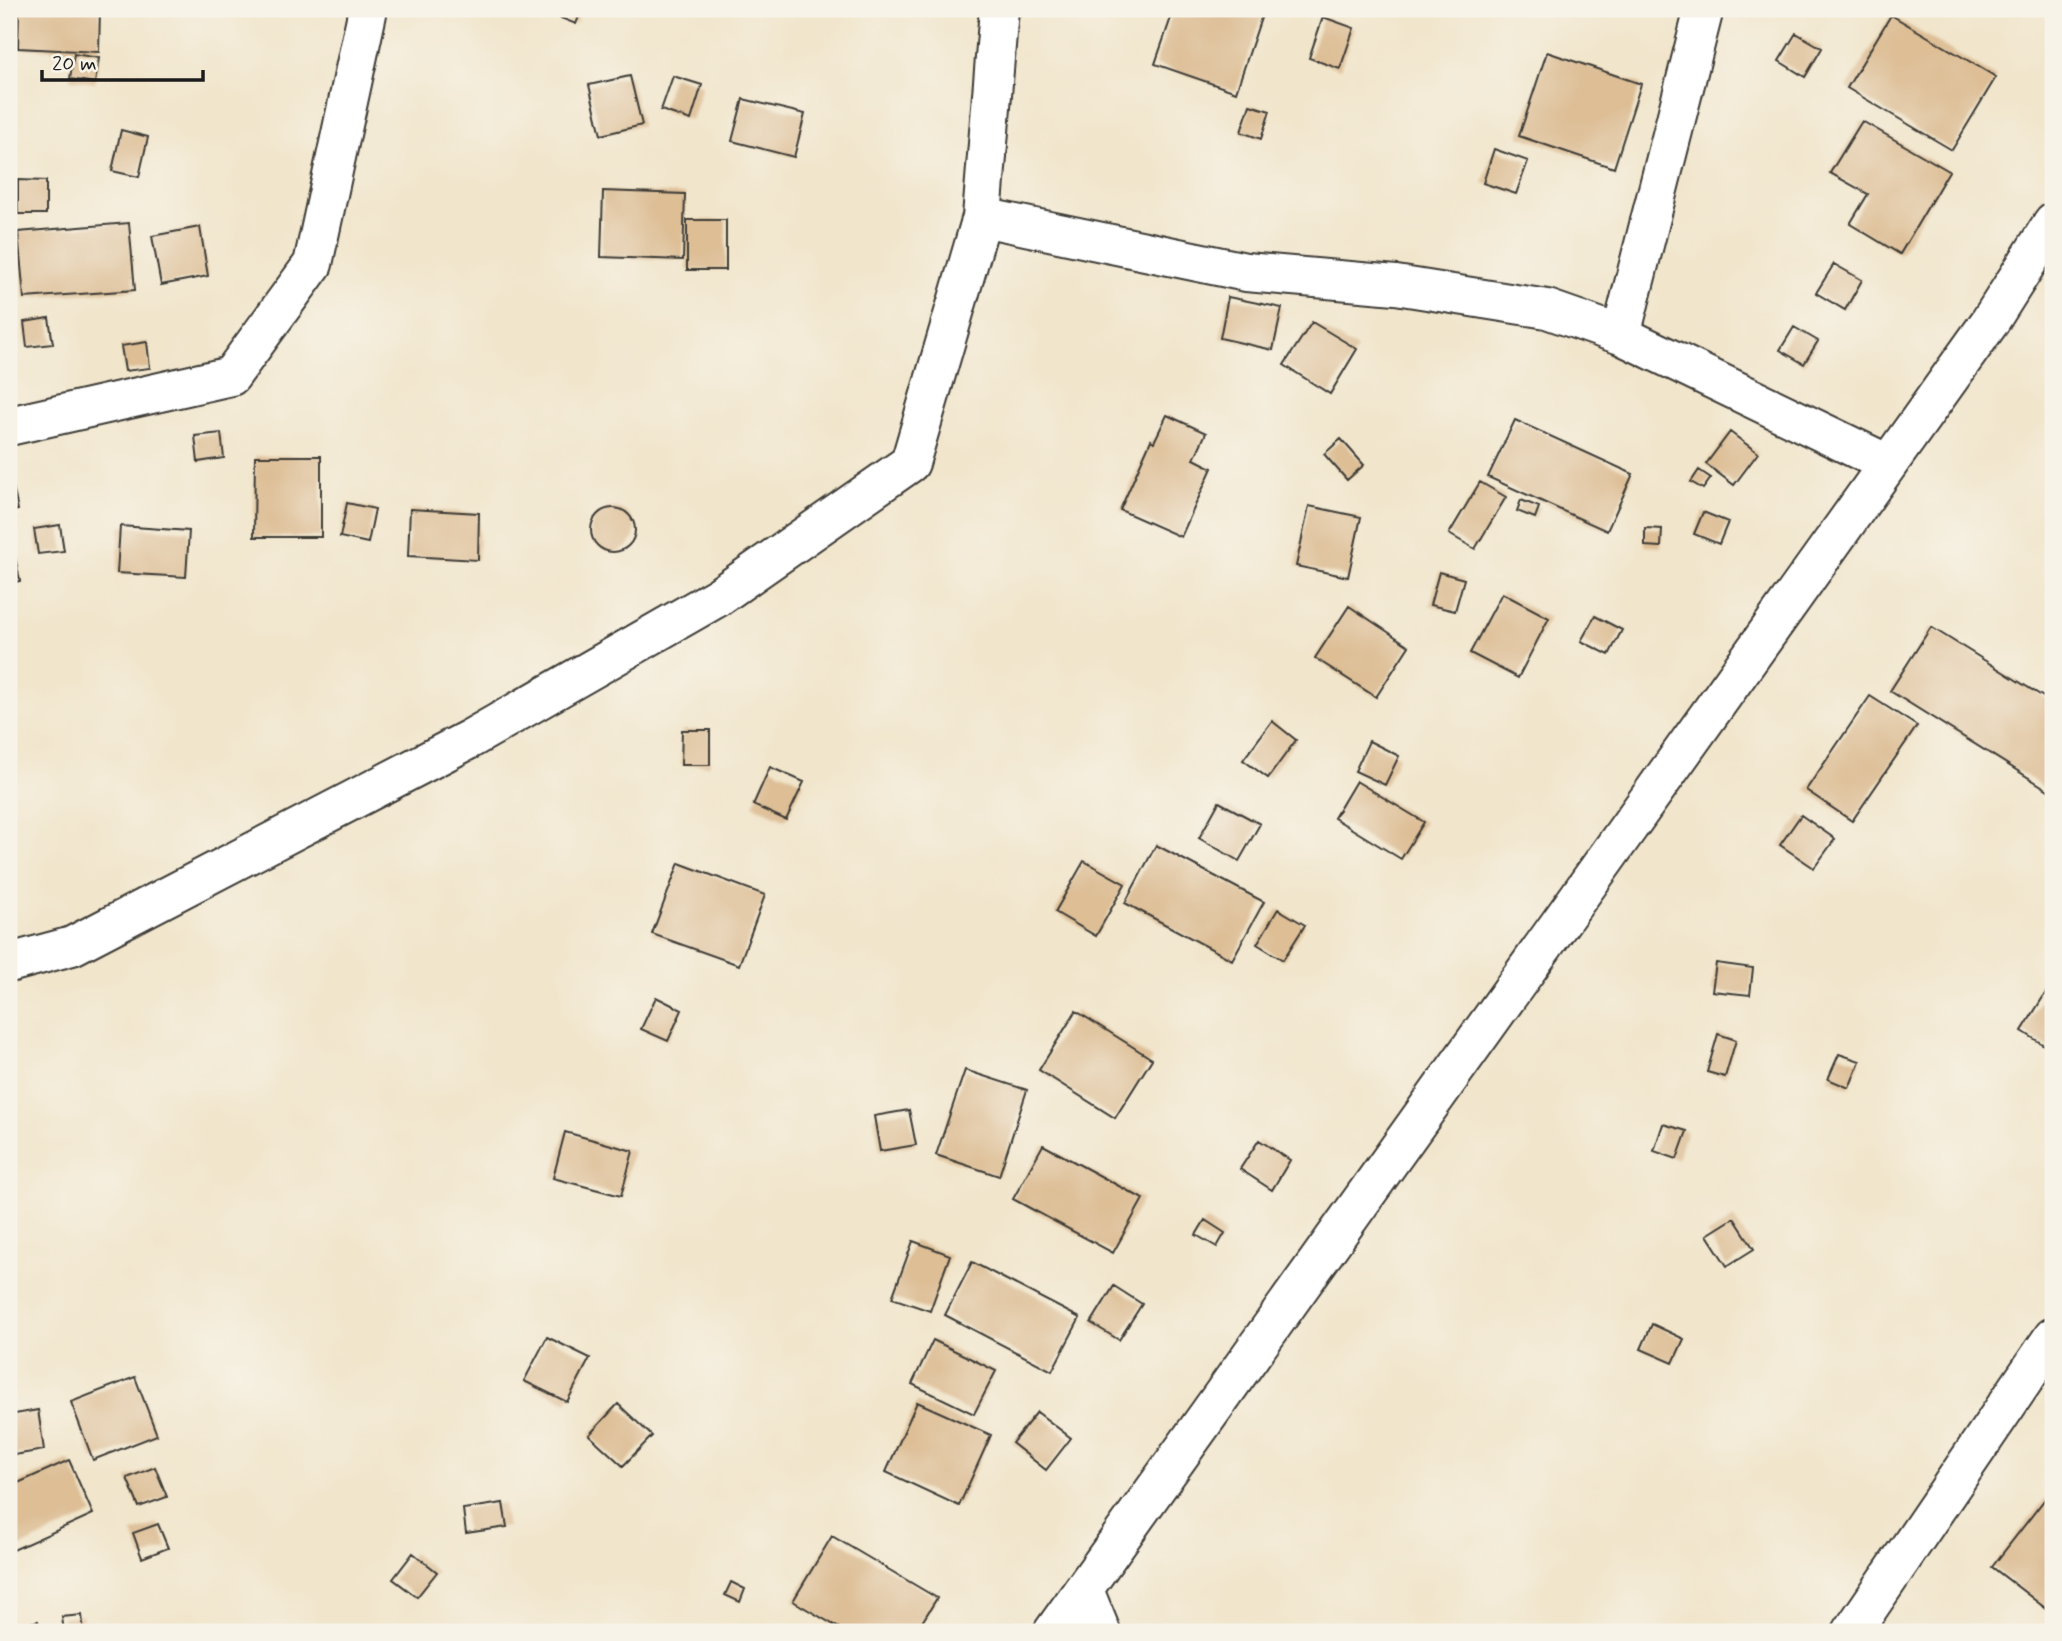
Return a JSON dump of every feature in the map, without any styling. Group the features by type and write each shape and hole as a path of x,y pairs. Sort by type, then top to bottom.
{"street":[{"path":"9,426 231,376 313,264 368,9"},
{"path":"9,963 72,946 470,738 718,597 910,463 982,217 999,9"},
{"path":"1621,335 1704,9"},
{"path":"982,217 1246,272 1396,285 1547,309 1621,335 1888,464"},
{"path":"1053,1632 1989,323 2053,222"},
{"path":"1852,1632 2053,1338"},
{"path":"1084,1590 1101,1632"}],"building":[{"path":"19,9 100,9 99,52 18,48"},
{"path":"550,9 582,9 576,24 548,13"},
{"path":"1174,9 1264,9 1236,92 1155,64"},
{"path":"1891,15 1996,77 1952,150 1847,88"},
{"path":"1323,17 1354,28 1340,69 1309,58"},
{"path":"1796,33 1822,48 1805,77 1779,61"},
{"path":"1547,52 1641,84 1614,168 1519,136"},
{"path":"74,54 99,58 95,83 70,79"},
{"path":"630,76 642,125 601,135 589,85"},
{"path":"673,76 702,85 691,120 661,110"},
{"path":"743,99 805,114 794,157 732,141"},
{"path":"1250,105 1270,111 1261,139 1241,132"},
{"path":"1862,121 1949,171 1900,254 1850,224 1868,194 1830,173"},
{"path":"121,130 148,137 139,177 112,171"},
{"path":"1494,149 1528,161 1516,194 1483,183"},
{"path":"18,180 46,181 46,214 18,214"},
{"path":"603,191 685,194 683,260 601,257"},
{"path":"687,220 726,220 726,270 687,270"},
{"path":"129,223 135,290 24,298 18,232"},
{"path":"200,227 208,276 161,285 152,236"},
{"path":"1834,264 1862,280 1845,310 1816,293"},
{"path":"1228,297 1282,308 1273,350 1220,338"},
{"path":"49,318 53,344 27,347 24,322"},
{"path":"1312,322 1357,349 1330,394 1284,365"},
{"path":"1794,327 1818,341 1804,364 1780,350"},
{"path":"147,342 150,368 125,371 121,346"},
{"path":"1167,415 1206,433 1194,459 1212,468 1181,537 1120,510 1151,440 1154,442"},
{"path":"1515,420 1633,474 1607,531 1488,477"},
{"path":"1730,432 1758,453 1734,485 1706,464"},
{"path":"221,433 224,458 198,462 195,436"},
{"path":"1341,439 1364,465 1347,480 1324,454"},
{"path":"255,456 321,456 321,537 254,537"},
{"path":"9,466 18,510 9,512"},
{"path":"1699,470 1711,478 1703,489 1691,482"},
{"path":"1480,482 1506,497 1475,549 1449,534"},
{"path":"1521,500 1539,507 1535,518 1517,511"},
{"path":"347,503 375,509 368,543 340,537"},
{"path":"1309,506 1361,517 1348,577 1296,566"},
{"path":"613,508 629,514 635,530 629,546 613,552 597,546 591,530 597,514"},
{"path":"410,509 479,513 478,560 408,556"},
{"path":"1703,512 1728,522 1719,544 1694,534"},
{"path":"60,525 64,551 38,554 34,529"},
{"path":"120,526 189,531 186,577 117,573"},
{"path":"9,527 20,581 9,583"},
{"path":"1645,528 1662,529 1661,547 1645,546"},
{"path":"1439,572 1464,579 1455,611 1430,605"},
{"path":"1502,593 1549,618 1518,678 1470,653"},
{"path":"1349,606 1409,646 1376,697 1315,658"},
{"path":"1595,616 1622,630 1609,655 1581,641"},
{"path":"1931,627 2053,703 2053,793 1890,691"},
{"path":"1870,696 1917,726 1852,821 1806,790"},
{"path":"1272,721 1296,740 1268,778 1243,760"},
{"path":"682,730 710,730 710,765 681,765"},
{"path":"1369,741 1399,756 1385,785 1355,771"},
{"path":"770,767 804,782 786,820 753,805"},
{"path":"1356,781 1424,822 1401,859 1334,818"},
{"path":"1219,802 1260,824 1239,861 1199,838"},
{"path":"1801,815 1835,839 1814,868 1780,845"},
{"path":"1156,845 1264,902 1232,960 1125,903"},
{"path":"1084,861 1125,884 1096,936 1055,912"},
{"path":"679,863 765,895 739,965 652,934"},
{"path":"1278,909 1305,925 1283,960 1257,944"},
{"path":"1716,963 1753,968 1750,995 1712,991"},
{"path":"2053,981 2053,1051 2022,1031"},
{"path":"656,997 682,1010 668,1041 641,1029"},
{"path":"1076,1011 1152,1059 1115,1118 1039,1070"},
{"path":"1718,1034 1736,1040 1725,1077 1707,1072"},
{"path":"1839,1054 1860,1061 1849,1088 1828,1079"},
{"path":"965,1070 1027,1090 999,1176 936,1155"},
{"path":"909,1110 916,1145 880,1151 874,1116"},
{"path":"1663,1124 1687,1131 1677,1159 1654,1151"},
{"path":"565,1132 633,1151 621,1196 553,1178"},
{"path":"1259,1140 1290,1160 1272,1190 1240,1169"},
{"path":"1043,1145 1143,1199 1113,1253 1013,1199"},
{"path":"1734,1218 1754,1249 1727,1266 1707,1235"},
{"path":"1205,1220 1225,1233 1217,1247 1196,1235"},
{"path":"913,1241 950,1255 930,1311 892,1298"},
{"path":"972,1262 1080,1318 1052,1371 945,1315"},
{"path":"1114,1286 1142,1304 1119,1340 1091,1323"},
{"path":"1652,1324 1684,1339 1673,1363 1641,1349"},
{"path":"547,1337 590,1358 567,1402 524,1381"},
{"path":"933,1340 996,1371 974,1414 912,1384"},
{"path":"135,1377 157,1435 93,1460 71,1402"},
{"path":"917,1402 991,1435 959,1506 886,1472"},
{"path":"618,1404 652,1436 623,1466 589,1435"},
{"path":"38,1410 44,1450 14,1455 9,1415"},
{"path":"1037,1412 1071,1438 1046,1470 1012,1443"},
{"path":"69,1460 93,1514 9,1552 9,1487"},
{"path":"155,1467 167,1497 139,1507 127,1478"},
{"path":"2045,1499 2053,1506 2053,1614 1992,1567"},
{"path":"503,1503 507,1527 466,1533 463,1509"},
{"path":"158,1524 168,1548 142,1558 133,1533"},
{"path":"832,1536 937,1598 916,1632 846,1632 793,1601"},
{"path":"413,1553 437,1572 417,1597 393,1579"},
{"path":"731,1582 745,1589 740,1602 725,1595"},
{"path":"82,1615 84,1632 64,1632 62,1617"},
{"path":"38,1621 40,1632 9,1632 9,1628"}]}
